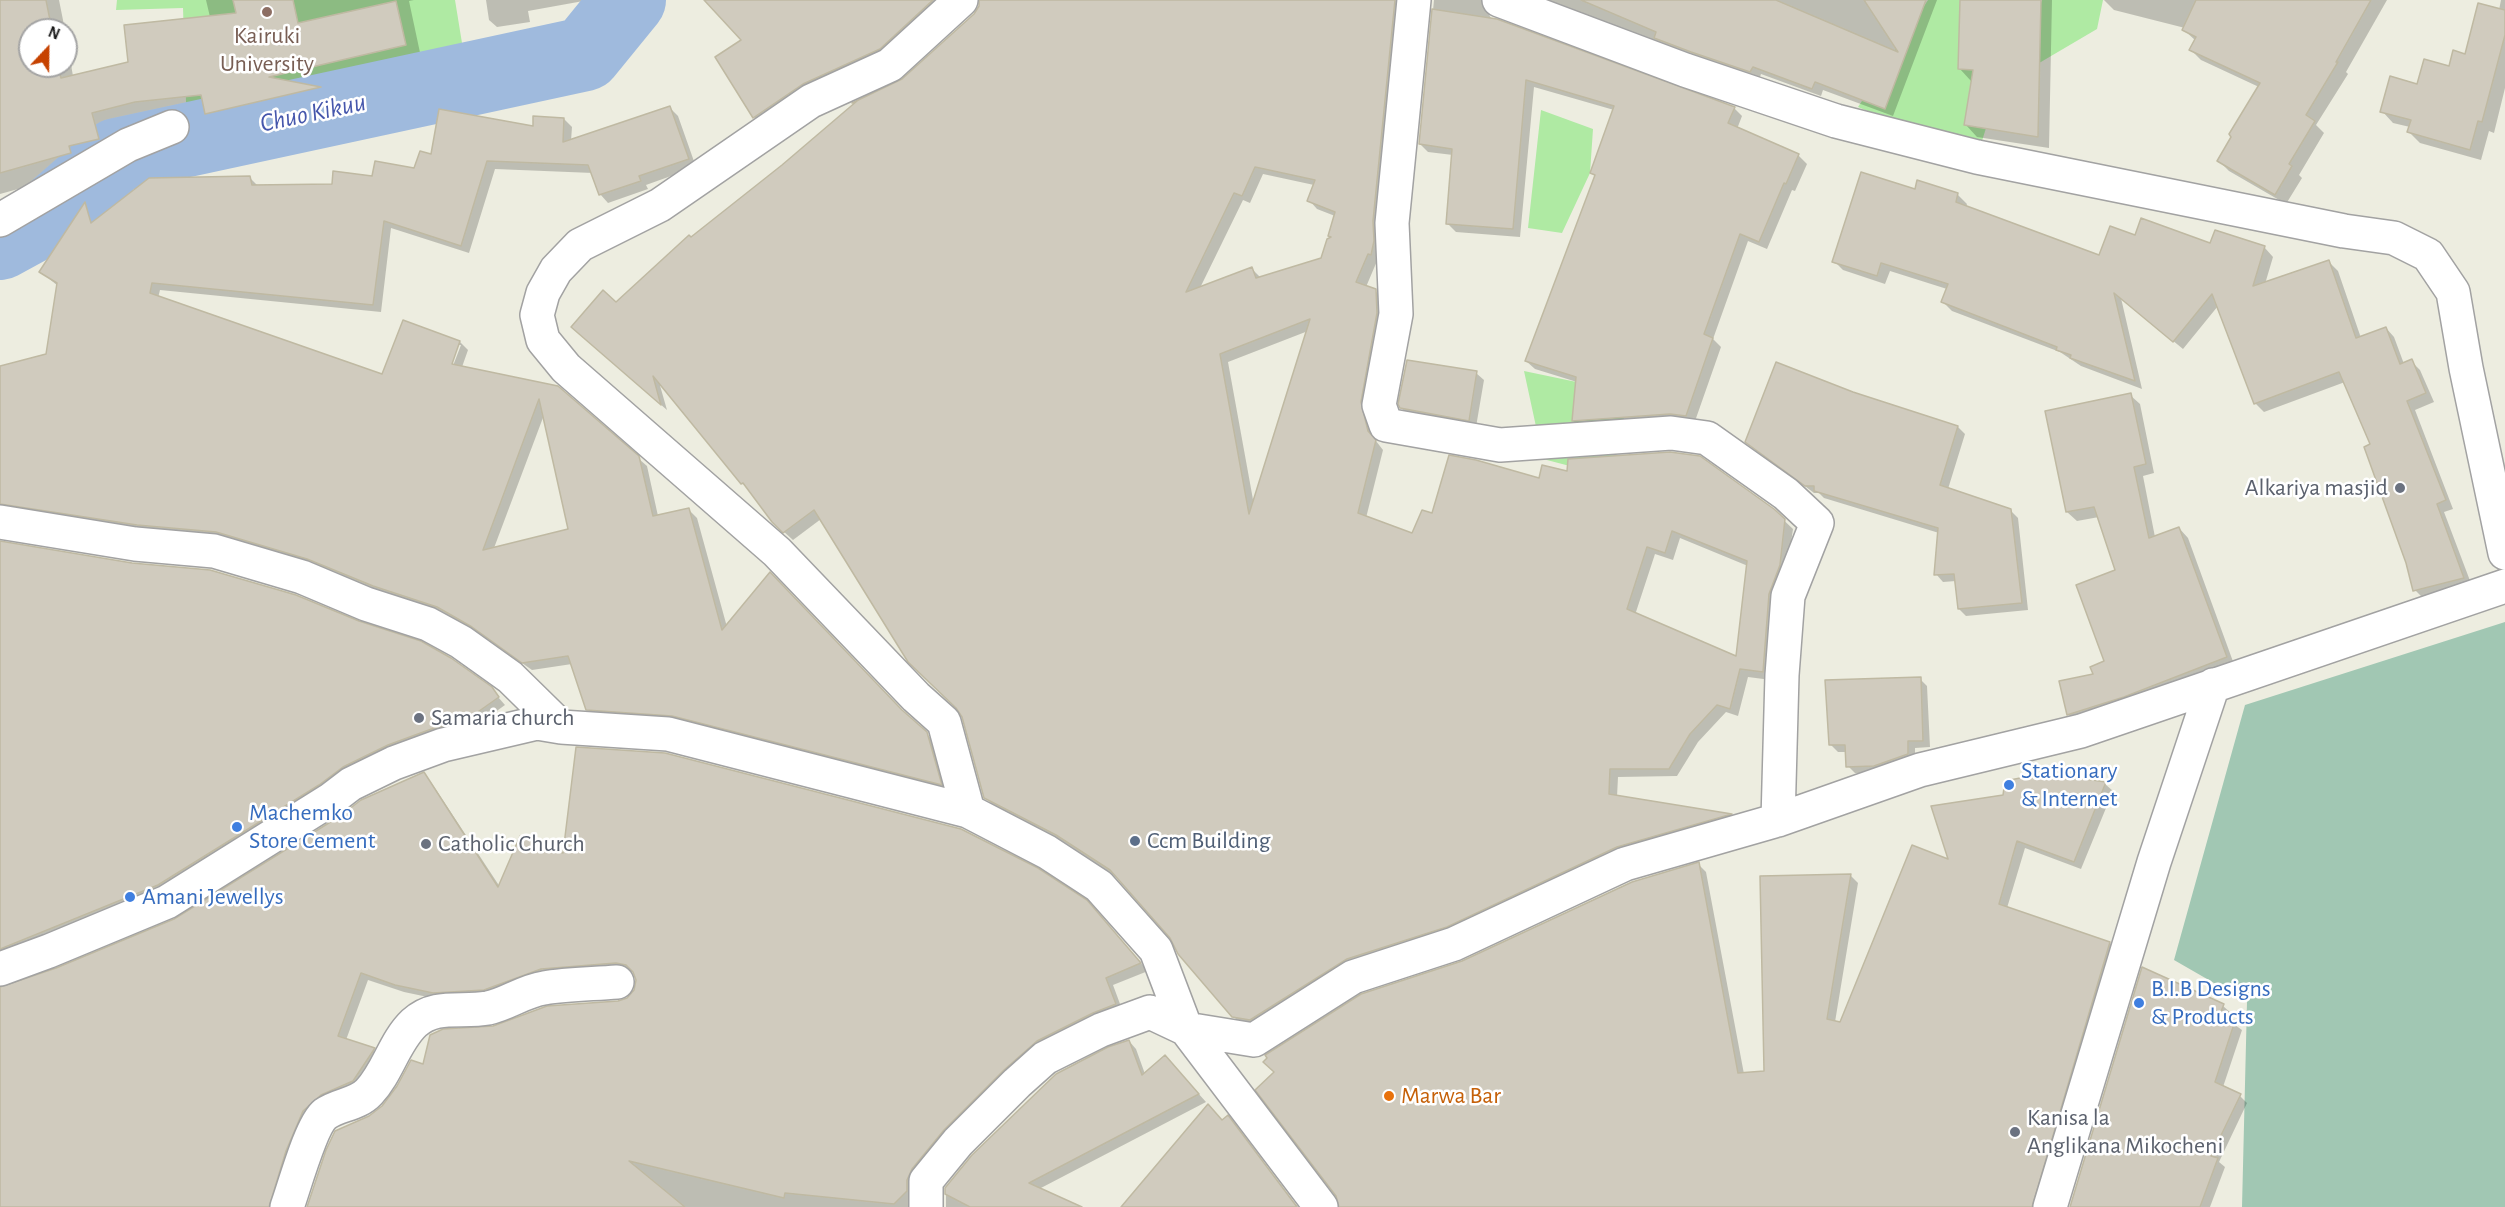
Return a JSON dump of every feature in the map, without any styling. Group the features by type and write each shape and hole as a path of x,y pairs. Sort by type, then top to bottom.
{"street":[{"path":"961,0 890,65 812,101 660,205 580,245 556,270 543,293 537,315 543,340 566,368 777,552 916,697 944,722 968,811"},
{"path":"1414,0 1392,223 1396,314 1379,405 1383,420 1386,425 1500,445 1671,433 1707,438 1786,494 1817,523 1788,596 1782,675 1778,820"},
{"path":"1499,0 1685,70 1836,121 1977,157 2344,231 2394,238 2428,255 2453,292 2466,368 2505,553"},
{"path":"0,220 128,146 171,127"},
{"path":"0,522 135,544 214,551 302,577 366,604 428,624 461,642 510,677 561,727"},
{"path":"926,1207 926,1181 958,1142 1045,1058 1101,1030 1150,1012 1186,1029 1254,1040 1353,977 1454,944 1625,864 1778,820 1920,770 2080,731 2505,586"},
{"path":"2050,1207 2154,862 2213,685"},
{"path":"0,969 167,902 330,800 351,784 394,763 443,745 537,723 561,727 668,734 968,811 1047,852 1100,885 1155,950 1186,1029 1321,1207"},
{"path":"287,1207 311,1137 320,1121 332,1111 361,1101 382,1078 412,1025 428,1013 449,1010 474,1011 492,1007 516,996 544,988 617,982"}],"green space":[{"path":"117,0 455,0 468,80 187,133 183,8 116,10"},
{"path":"1928,0 2026,0 1977,157 1858,107"},
{"path":"2042,0 2103,0 2097,29 2012,79"},
{"path":"1541,110 1593,129 1590,173 1562,233 1528,228"},
{"path":"1524,371 1629,393 1612,477 1543,459"},
{"path":"2505,622 2505,1207 2242,1207 2247,1002 2174,960 2245,705"}],"building":[{"path":"0,0 46,0 50,18 18,18 18,78 78,78 78,74 128,62 124,25 236,13 233,0 293,0 298,23 396,1 406,45 269,77 321,87 205,114 201,95 135,102 92,113 99,139 69,146 71,153 0,173"},
{"path":"704,0 933,0 880,49 803,84 753,118 715,57 741,40"},
{"path":"979,0 1395,0 1373,221 1374,241 1371,255 1368,254 1356,282 1376,289 1377,313 1361,402 1368,431 1376,440 1358,513 1412,533 1422,510 1432,513 1449,455 1476,460 1539,478 1542,465 1567,471 1568,459 1670,452 1700,456 1774,509 1785,519 1780,565 1769,594 1763,672 1740,669 1730,709 1717,705 1690,734 1669,769 1610,769 1609,794 1732,814 1617,847 1447,927 1347,959 1250,1020 1232,1017 1178,954 1170,938 1110,870 1056,835 984,798 962,717 956,708 908,662 814,510 783,533 653,376 661,405 571,327 603,290 616,302 689,235 691,237 782,165 857,101 852,103 902,79 974,14 979,6","holes":["1255,167 1315,180 1307,201 1335,212 1328,236 1331,237 1327,239 1321,258 1256,278 1252,267 1186,292 1234,193 1242,196","1310,319 1249,514 1220,354","1672,531 1747,561 1736,656 1627,609 1647,547 1665,553"]},
{"path":"1581,0 1776,0 1898,52 1864,0 1926,0 1885,109 1815,82 1812,89 1753,67 1750,72 1691,52 1654,38 1656,32"},
{"path":"1960,0 2041,0 2038,137 1964,125 1973,70 1958,69"},
{"path":"2196,0 2371,0 2306,115 2315,121 2289,164 2292,166 2275,195 2217,161 2231,137 2229,134 2260,83 2189,50 2196,37 2182,30"},
{"path":"2478,3 2505,10 2505,35 2482,122 2478,121 2470,150 2407,132 2411,120 2380,112 2390,76 2417,84 2424,59 2449,66 2453,50 2465,54"},
{"path":"1432,9 1497,19 1735,107 1728,123 1799,154 1759,242 1740,234 1704,334 1713,338 1686,416 1670,414 1572,421 1576,377 1525,361 1595,175 1590,173 1614,106 1526,80 1513,229 1446,224 1452,149 1419,144"},
{"path":"670,106 689,159 639,176 641,181 599,195 588,165 487,161 461,246 384,221 373,305 152,283 150,293 382,374 403,320 460,341 452,364 558,386 639,456 653,516 689,508 722,630 770,572 902,710 927,732 942,785 672,716 586,710 568,656 522,663 472,627 437,607 373,586 307,559 216,532 137,525 0,504 0,366 46,354 57,283 39,272 85,202 91,223 149,178 250,176 252,185 332,184 333,171 372,176 375,161 414,168 420,151 431,154 439,109 533,126 533,116 564,118 563,142","holes":["539,399 568,529 483,550"]},
{"path":"1861,172 1915,189 1917,180 1958,193 1956,202 2099,255 2110,226 2135,235 2141,218 2210,243 2215,230 2265,246 2253,286 2329,260 2356,338 2386,327 2400,364 2412,359 2426,393 2407,401 2446,500 2437,504 2464,578 2413,591 2406,563 2364,447 2370,444 2339,372 2254,404 2212,294 2173,342 2114,293 2135,381 2070,358 2071,355 2056,350 2057,347 1941,302 1948,284 1881,263 1877,276 1832,262"},
{"path":"1407,360 1477,371 1469,421 1400,408 1398,404"},
{"path":"1776,362 1853,392 1958,426 1940,485 2011,509 2022,603 1958,609 1954,574 1934,575 1938,528 1814,491 1814,486 1805,486 1745,442"},
{"path":"2131,393 2146,464 2134,467 2149,538 2179,527 2227,657 2124,697 2067,715 2059,681 2093,674 2090,667 2104,661 2076,585 2115,570 2094,507 2066,512 2045,411"},
{"path":"0,541 132,563 210,570 296,595 359,621 421,641 451,658 492,687 499,697 465,721 437,727 388,745 343,767 319,785 158,885 0,949"},
{"path":"1921,677 1923,741 1908,741 1908,754 1874,766 1846,767 1845,745 1829,745 1825,680"},
{"path":"576,747 665,753 961,829 1038,868 1087,900 1141,963 1106,978 1116,1004 1037,1041 1004,1070 944,1130 912,1169 907,1180 907,1191 894,1204 785,1193 784,1198 629,1161 685,1207 307,1207 326,1150 335,1131 369,1116 382,1106 397,1086 411,1060 423,1064 430,1035 443,1029 493,1026 547,1006 618,1001 627,998 634,990 636,980 633,972 626,965 616,963 541,969 484,990 433,993 395,985 361,973 338,1036 375,1048 353,1081 321,1095 303,1111 286,1151 269,1207 0,1207 0,987 56,968 174,919 340,816 361,800 424,772 498,887 520,836 563,853"},
{"path":"2045,773 2106,782 2074,862 2017,841 1999,904 2110,942 2032,1207 1339,1207 1336,1196 1255,1090 1274,1072 1263,1062 1267,1058 1265,1055 1361,994 1462,961 1632,882 1699,862 1738,1073 1764,1071 1760,876 1851,874 1827,1019 1840,1022 1912,845 1948,859 1931,806 2003,795 2005,781"},
{"path":"2142,967 2224,1004 2220,1014 2235,1021 2215,1082 2241,1094 2211,1156 2218,1158 2200,1207 2070,1207"},
{"path":"1129,1040 1142,1075 1165,1055 1199,1094 1029,1183 1082,1207 970,1207 945,1194 945,1188 972,1155 1056,1074 1108,1047"},
{"path":"1208,1104 1222,1120 1228,1115 1297,1207 1121,1207"}],"waterway":[{"name":"Chuo Kikuu","path":"0,243 44,219 117,155 585,54 629,0"}],"place":[{"name":"Kairuki University","path":"267,12"},
{"name":"Alkariya masjid","path":"2400,488"},
{"name":"Samaria church","path":"419,718"},
{"name":"Stationary & Internet","path":"2009,785"},
{"name":"Machemko Store Cement","path":"237,827"},
{"name":"Ccm Building","path":"1135,841"},
{"name":"Catholic Church","path":"426,844"},
{"name":"Amani Jewellys","path":"130,897"},
{"name":"B.I.B Designs & Products","path":"2139,1003"},
{"name":"Marwa Bar","path":"1389,1096"},
{"name":"Kanisa la Anglikana Mikocheni","path":"2015,1132"}]}
